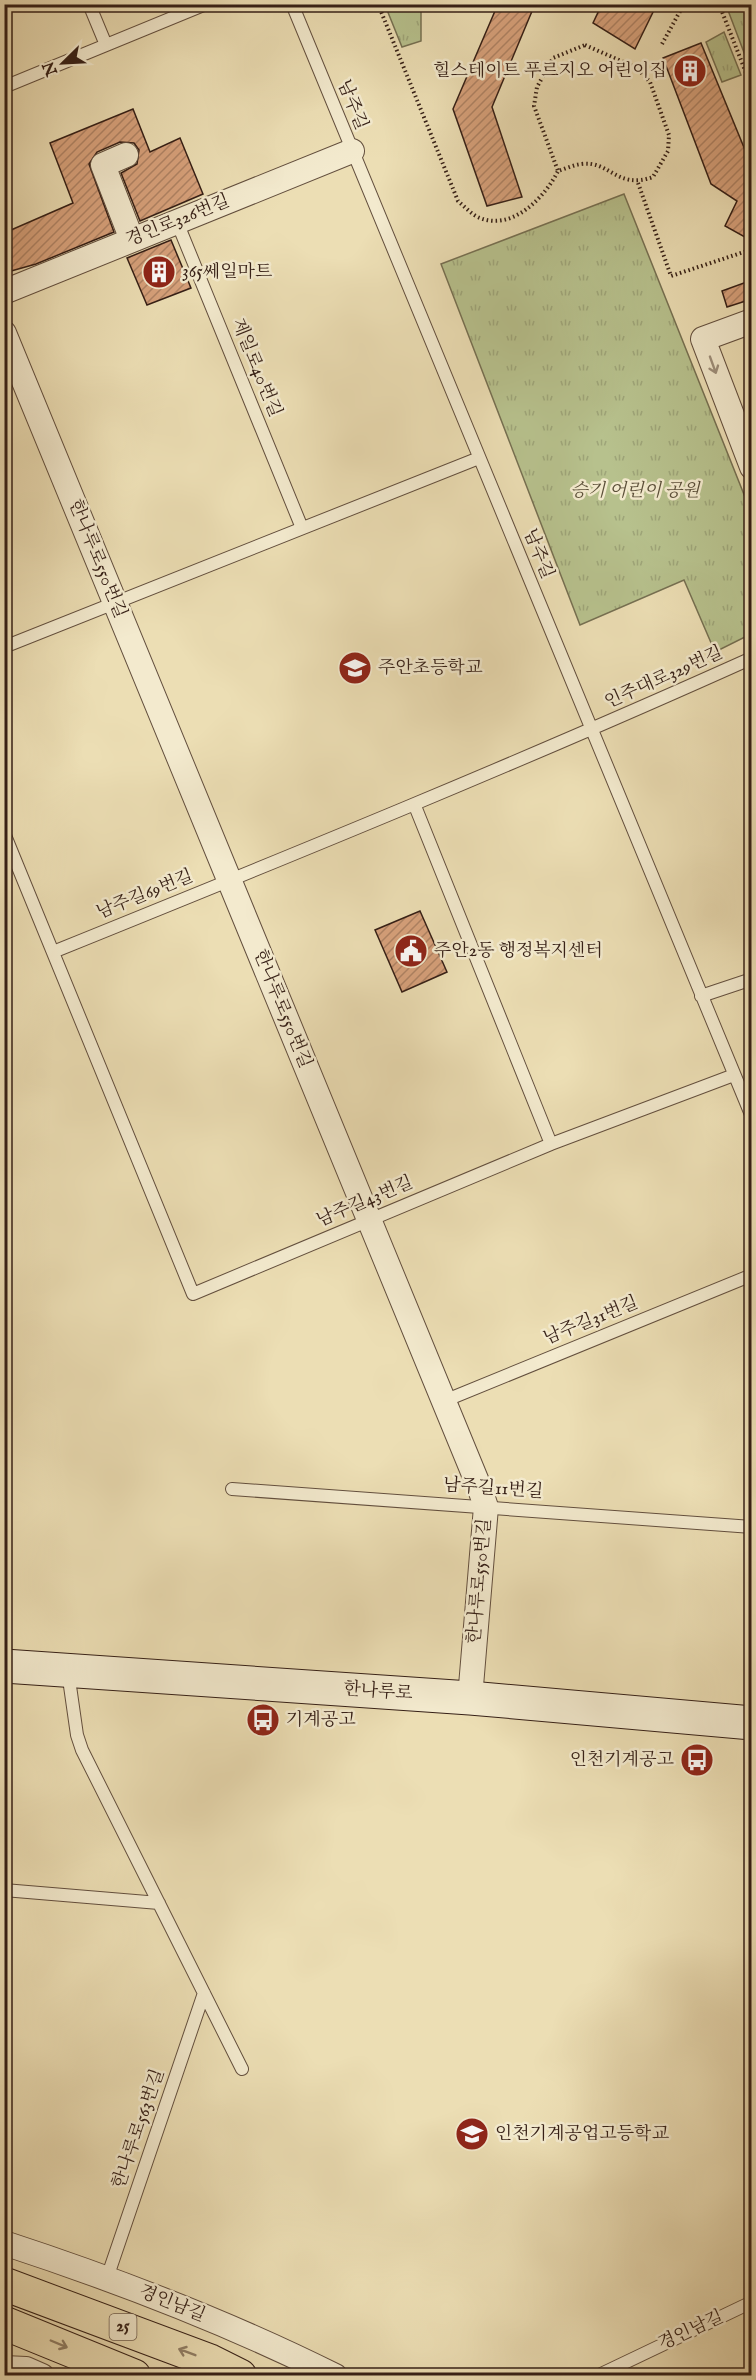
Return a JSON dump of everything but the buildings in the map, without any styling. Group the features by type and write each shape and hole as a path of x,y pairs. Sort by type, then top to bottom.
{"highway":[{"name":"25","path":"4,2284 199,2357 240,2376"},
{"name":"25","path":"4,2323 134,2376"}],"main road":[{"name":"한나루로","path":"4,1666 470,1698 752,1723"}],"street":[{"name":"경인로326번길","path":"4,292 352,151"},
{"path":"126,155 103,165 132,240"},
{"path":"752,321 703,339 752,466"},
{"name":"한나루로550번길","path":"4,333 486,1507 470,1698"},
{"name":"경인남길","path":"4,2243 107,2277 280,2348 335,2376"},
{"path":"4,2368 26,2369 42,2376"}],"lane":[{"path":"89,4 106,45"},
{"path":"4,87 206,4"},
{"name":"남주길","path":"292,4 752,1118"},
{"name":"제일로40번길","path":"177,222 302,528"},
{"path":"4,647 479,458"},
{"name":"인주대로329번길","path":"591,730 752,658"},
{"name":"남주길69번길","path":"53,952 415,806 591,730"},
{"path":"415,806 551,1144"},
{"path":"4,833 53,952"},
{"name":"남주길43번길","path":"53,952 193,1294 551,1144 734,1075"},
{"path":"701,996 752,979"},
{"name":"남주길31번길","path":"444,1401 752,1275"},
{"name":"남주길11번길","path":"232,1489 752,1527"},
{"path":"68,1670 77,1735 82,1750 242,2069"},
{"path":"4,1890 159,1903"},
{"name":"한나루로563번길","path":"107,2277 204,1993"},
{"name":"경인남길","path":"597,2376 752,2302"}],"path":[{"path":"378,4 458,201 481,218 498,221 536,202 550,186 558,171 582,163 603,168 626,181 638,183 653,177 668,151 669,135 650,82 637,68 585,45 553,58 537,87 534,106 558,171"},
{"path":"662,44 684,4"},
{"path":"719,4 752,88"},
{"path":"638,183 671,276 747,250 752,252"}],"green space":[{"path":"385,5 421,5 421,41 402,47"},
{"path":"726,5 751,5 751,71"},
{"path":"724,32 741,75 722,82 706,42"},
{"name":"승기 어린이 공원","path":"624,194 751,512 751,634 715,652 684,580 580,625 441,264"}],"place":[{"name":"힐스테이트 푸르지오 어린이집","path":"690,71"},
{"name":"365쎄일마트","path":"159,272"},
{"name":"주안초등학교","path":"355,668"},
{"name":"주안2동 행정복지센터","path":"411,951"},
{"name":"기계공고","path":"263,1720"},
{"name":"인천기계공고","path":"697,1760"},
{"name":"인천기계공업고등학교","path":"472,2134"}]}
